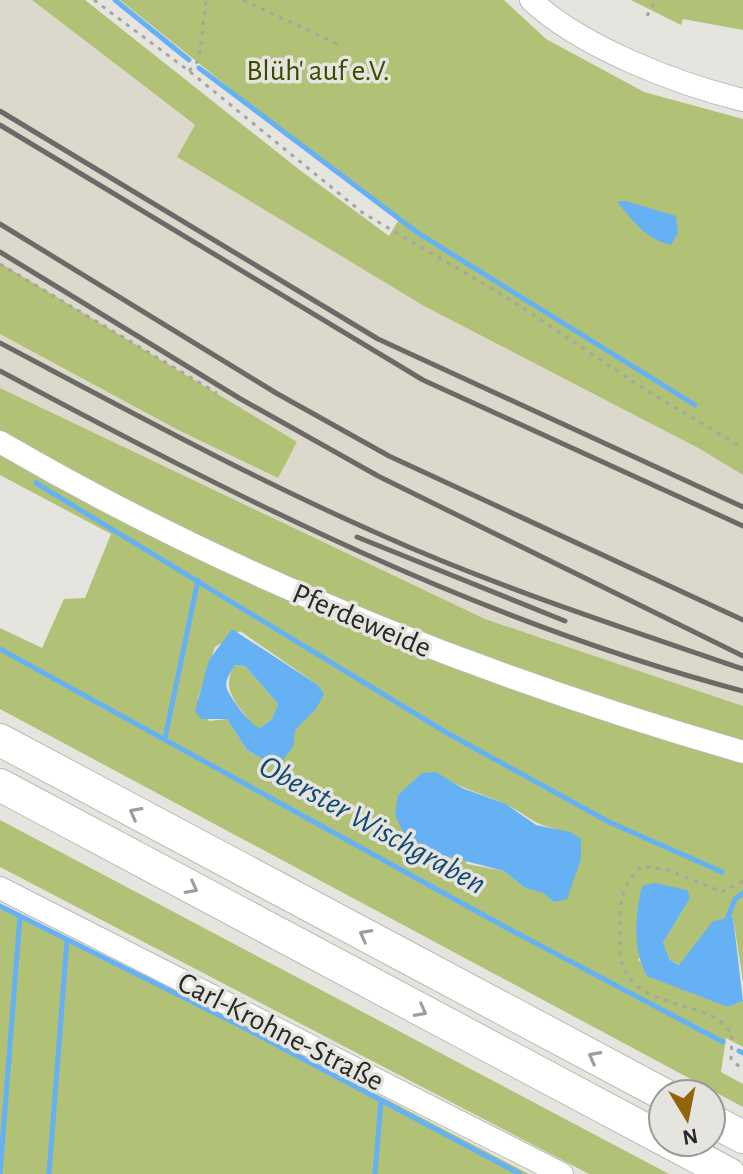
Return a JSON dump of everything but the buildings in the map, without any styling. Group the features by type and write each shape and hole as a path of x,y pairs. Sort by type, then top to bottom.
{"highway":[{"path":"0,740 647,1085"},
{"path":"0,785 647,1130"},
{"path":"699,1158 729,1174"}],"street":[{"path":"531,0 566,27 687,86 743,100"},
{"name":"Pferdeweide","path":"0,442 110,506 346,616 432,650 743,752"},
{"name":"Carl-Krohne-Straße","path":"0,888 562,1174"}],"path":[{"path":"94,0 189,71 363,213 511,300 641,387 743,448"},
{"path":"189,71 199,60 206,0"},
{"path":"243,0 342,46"},
{"path":"647,16 656,0"},
{"path":"0,264 217,393"},
{"path":"743,881 722,892 668,870 642,866 630,876 620,904 622,967 632,982 671,1003 719,1020 732,1034 731,1059 743,1070"}],"shaded area":[{"path":"0,0 32,0 195,126 178,158 424,306 700,449 743,475 743,706 485,619 0,388 0,334 178,430 277,478 297,443 0,263"}],"green space":[{"name":"Blüh' auf e.V.","path":"32,0 85,0 301,171 389,236 400,218 319,160 120,0 504,0 546,39 644,92 743,119 743,475 700,449 424,306 177,157 195,125"},
{"path":"631,0 743,0 743,30 683,19 681,25"},
{"path":"0,263 297,442 278,478 178,430 0,334"},
{"path":"0,388 485,619 743,706 743,982 733,917 680,965 670,960 663,943 690,898 638,960 728,1007 743,1001 743,1047 726,1038 721,1072 743,1084 743,1107 727,1098 727,1078 689,1078 0,709 0,628 42,648 64,599 85,598 111,534 0,475","holes":["240,631 318,685 323,694 295,730 277,767 247,750 227,719 209,721 198,698 215,647","436,772 453,783 553,828 554,902 544,893 525,888 504,871 467,864"]},
{"path":"234,665 245,666 278,704 272,719 260,728 253,726 230,690 230,674"},
{"path":"0,820 669,1174 589,1174 0,867"},
{"path":"0,907 390,1101 529,1174 0,1174"}],"water":[{"path":"625,201 676,216 678,233 671,245 655,239 641,228 617,202"},
{"path":"232,629 318,685 324,694 316,709 295,730 293,747 277,767 247,750 227,719 201,719 195,711 209,660","holes":["235,665 245,666 278,704 272,719 260,728 246,717 226,686"]},
{"path":"436,772 462,788 506,804 536,825 570,832 581,839 581,859 567,899 554,902 543,893 525,888 504,871 438,854 404,834 395,815 398,795 422,773"},
{"path":"655,883 687,890 690,898 663,943 670,960 679,965 713,921 733,917 743,1001 728,1007 647,976 637,943 637,920 642,886"}],"waterway":[{"path":"115,0 189,60"},
{"path":"199,68 418,233 695,405"},
{"path":"36,483 447,733 609,822 722,872"},
{"path":"165,738 198,580"},
{"name":"Oberster Wischgraben","path":"0,649 507,928 723,1042"},
{"path":"726,922 735,899 743,893"},
{"path":"0,906 243,1027 520,1174"},
{"path":"0,1174 20,916"},
{"path":"49,1174 67,940"},
{"name":"Oberster Wischgraben","path":"739,1051 743,1053"},
{"path":"375,1174 381,1101"}],"railway":[{"path":"0,111 378,339 743,507"},
{"path":"0,125 423,380 743,526"},
{"path":"0,224 276,393 389,456 743,620"},
{"path":"0,252 239,398 378,476 743,656"},
{"path":"0,343 235,466 379,534 514,589 743,669"},
{"path":"0,371 180,465 362,553 549,630 645,663 743,691"},
{"path":"357,537 565,621"}]}
